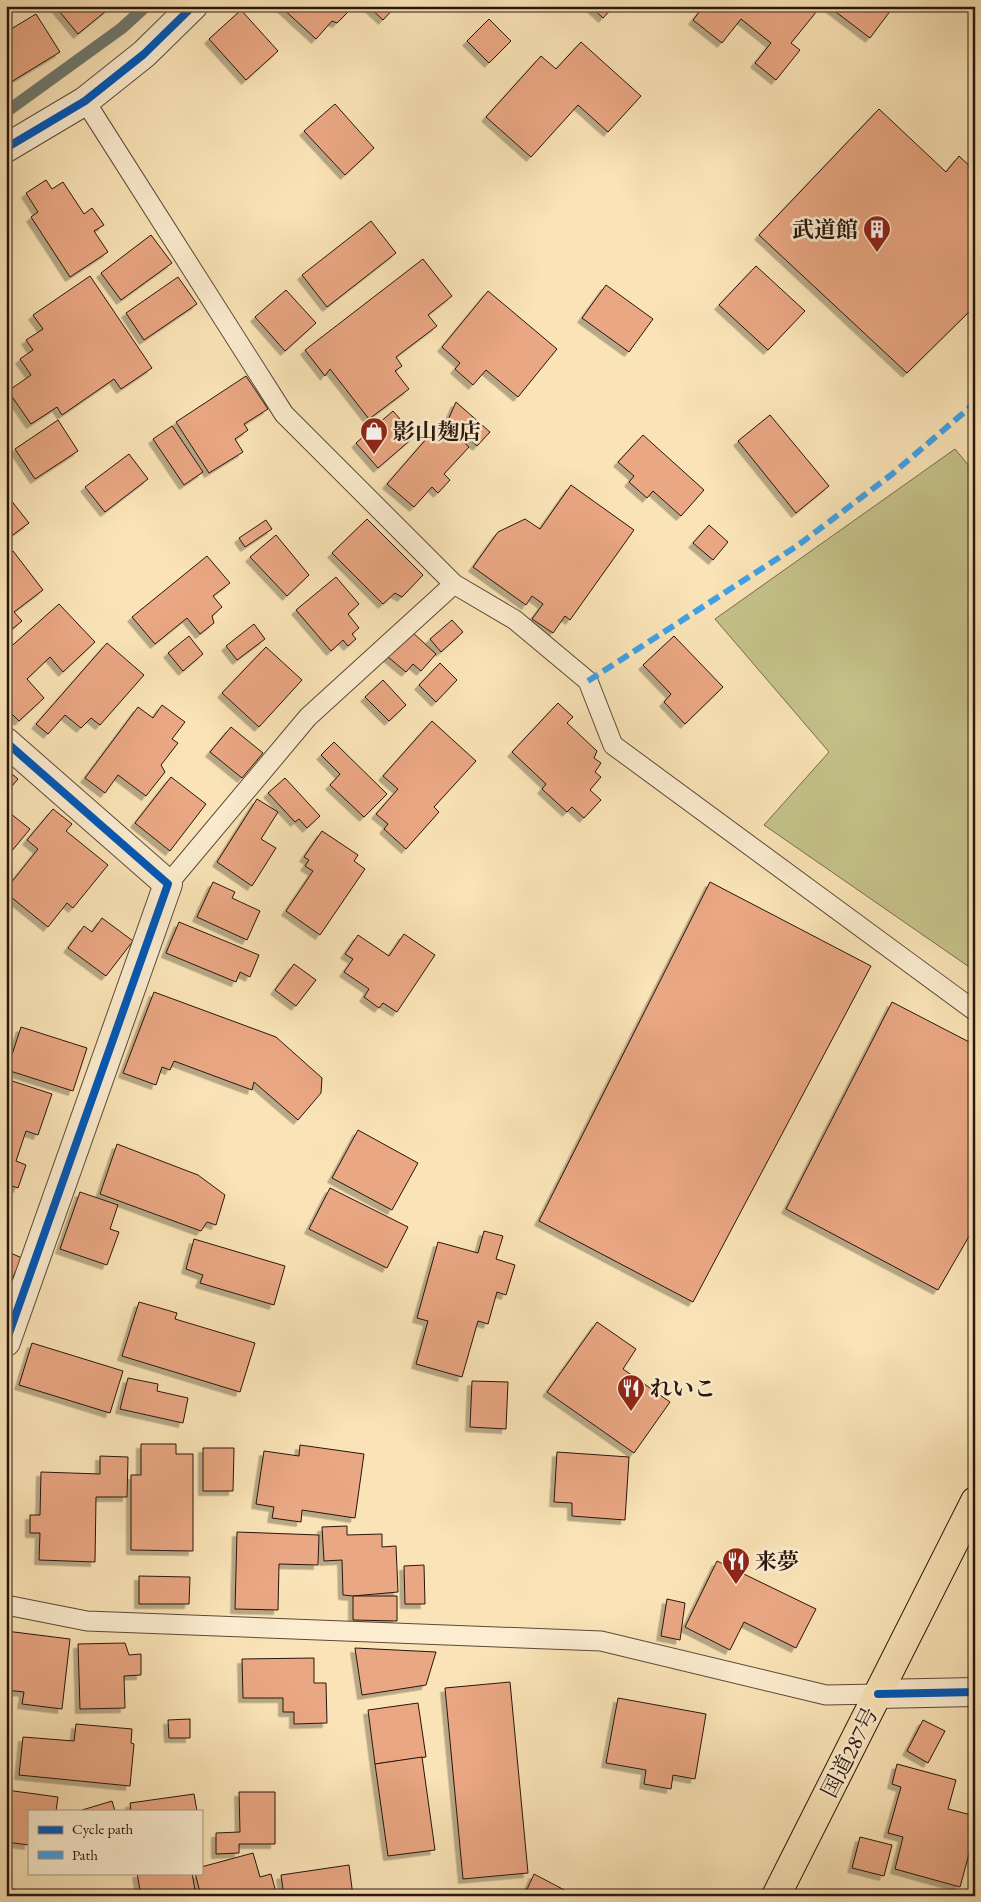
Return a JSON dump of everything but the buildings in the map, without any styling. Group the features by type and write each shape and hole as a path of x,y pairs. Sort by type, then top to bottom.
{"highway":[{"name":"国道287号","path":"776,1896 975,1501"}],"street":[{"path":"6,148 85,101 144,54 194,6"},
{"path":"6,742 168,884 6,1342"},
{"path":"878,1694 975,1692"}],"lane":[{"path":"85,101 284,414 454,584 515,620 588,681 613,744 975,1011"},
{"path":"168,884 308,717 454,584"},
{"path":"6,1605 87,1621 601,1642 826,1696 878,1694"}],"shaded area":[{"path":"955,449 975,473 975,971 764,825 829,752 715,619"}],"waterway":[{"path":"6,112 122,28 146,6"}],"marked path":[{"path":"588,681 797,546 891,475 975,403"}],"cycle path":[{"path":"6,148 85,101 144,54 193,6"},
{"path":"6,742 168,884 6,1342"},
{"path":"878,1694 975,1692"}],"place":[{"name":"武道館","path":"877,253"},
{"name":"影山麹店","path":"374,455"},
{"name":"れいこ","path":"631,1412"},
{"name":"来夢","path":"736,1585"}]}
